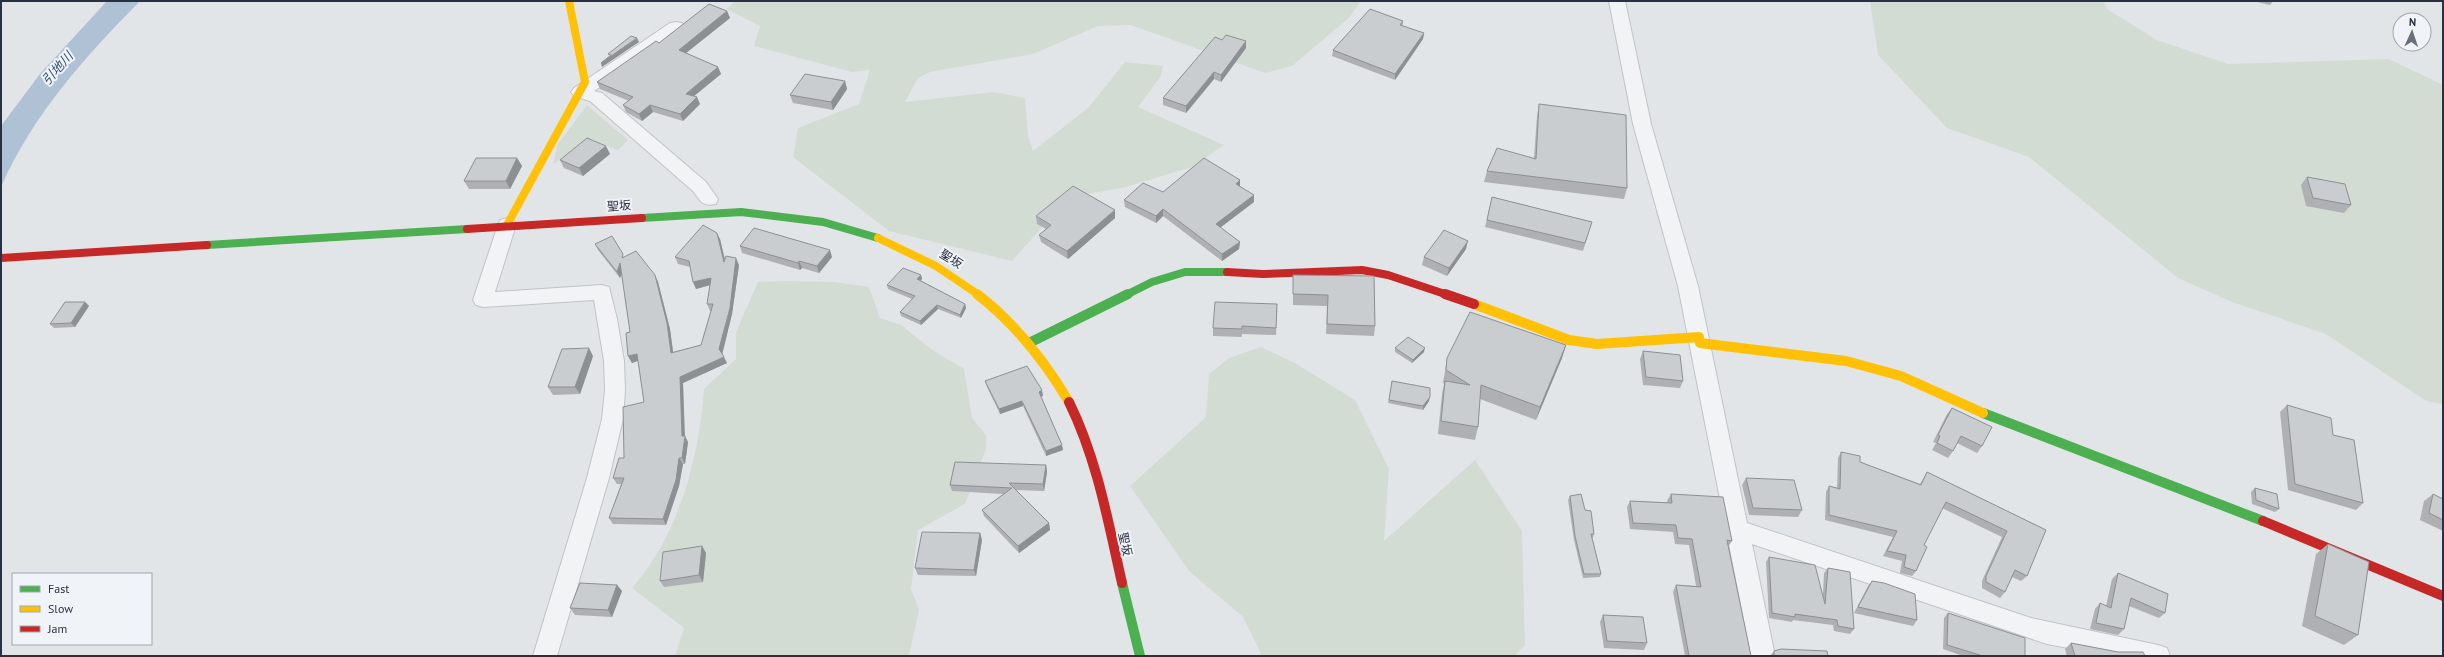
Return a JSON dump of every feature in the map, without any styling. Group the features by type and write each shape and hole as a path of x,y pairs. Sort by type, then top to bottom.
{"street":[{"path":"545,656 557,610 601,469 614,403 614,371 610,330 602,292 482,300 507,225 580,92 585,79 569,1"},
{"path":"1617,1 1642,124 1683,268 1763,656"},
{"path":"580,92 676,27"},
{"path":"580,92 596,97 704,193"},
{"name":"聖坂","path":"1,258 507,225 741,212 785,214 838,225 883,238 921,255 951,272 984,297 1012,323 1064,389 1082,430 1096,471 1140,656"},
{"path":"1029,343 1152,282 1185,272 1218,271 1269,274 1362,270 1388,275 1576,341 1597,344 1699,340 1846,361 1901,376 2006,424 2304,536 2443,596"},
{"path":"1736,529 1797,547 2033,630 2118,646 2158,656"}],"shaded area":[{"path":"735,1 1361,1 1349,18 1292,66 1265,73 1131,25 1098,26 1033,54 930,72 918,78 905,102 994,92 1025,98 1028,136 1033,151 1088,108 1125,62 1163,66 1161,76 1138,107 1224,145 1192,167 1122,188 1069,197 1012,261 889,231 793,157 798,128 859,104 870,70 852,72 754,46 760,26 727,9"},
{"path":"1870,1 2104,1 2107,9 2157,40 2228,64 2389,59 2443,85 2443,404 2426,401 2326,334 2232,302 2178,278 2029,157 1947,128 1878,55"},
{"path":"587,105 628,140 618,150 593,141 553,164 558,144"},
{"path":"758,282 835,282 869,287 880,318 901,325 931,349 964,369 972,418 986,435 986,449 965,504 918,530 911,589 919,610 909,656 675,656 684,628 632,588 648,567 674,520 684,494 697,442 704,389 736,359 736,332"},
{"path":"1261,347 1295,363 1355,400 1389,469 1384,541 1475,460 1522,531 1525,645 1514,656 1262,656 1243,617 1189,571 1130,486 1206,417 1209,374 1229,358"}],"water":[{"name":"引地川","path":"107,1 140,1 80,65 62,88 29,135 14,160 1,187 1,126 40,74"}],"building":[{"path":"709,4 727,11 679,50 718,67 686,94 697,97 680,114 650,105 639,114 623,105 633,97 597,82 656,41 659,43"},
{"path":"1370,9 1403,21 1400,25 1424,33 1395,74 1333,50"},
{"path":"1226,35 1246,41 1221,75 1214,72 1186,106 1163,98 1215,37 1222,40"},
{"path":"631,36 637,38 601,63 611,55 608,54"},
{"path":"805,74 845,81 831,102 790,95"},
{"path":"1539,104 1626,115 1627,188 1487,171 1497,148 1536,159"},
{"path":"587,138 606,146 579,168 560,160"},
{"path":"476,158 517,158 506,181 464,181"},
{"path":"1204,158 1240,180 1236,184 1254,195 1216,224 1240,242 1222,254 1163,209 1156,216 1124,200 1143,183 1163,192"},
{"path":"2307,177 2345,184 2351,205 2313,198"},
{"path":"1073,186 1115,210 1067,251 1039,235 1051,225 1036,216"},
{"path":"1492,197 1592,222 1585,243 1487,220"},
{"path":"703,225 717,233 724,262 726,256 736,258 730,308 719,349 724,357 680,377 682,436 685,436 682,458 679,458 676,480 663,519 609,518 624,478 613,478 619,458 624,458 623,407 644,402 637,354 628,356 626,333 630,332 620,263 617,272 595,244 612,236 623,254 622,258 636,251 655,275 667,323 671,353 701,345 713,304 707,304 711,278 693,282 689,261 675,257"},
{"path":"754,228 830,250 817,266 799,261 798,263 740,246"},
{"path":"1444,230 1468,241 1449,268 1424,257"},
{"path":"903,268 921,275 917,279 965,304 960,315 937,305 920,321 900,312 915,296 887,285"},
{"path":"1293,275 1374,276 1375,326 1327,324 1328,295 1293,294"},
{"path":"65,302 85,302 71,323 50,324"},
{"path":"1215,302 1277,304 1276,328 1242,326 1242,329 1213,328"},
{"path":"1470,312 1566,345 1540,407 1481,385 1478,427 1441,421 1445,381 1470,385 1446,370 1447,358"},
{"path":"1408,337 1425,348 1413,360 1395,348"},
{"path":"589,348 575,387 548,387 562,349"},
{"path":"1643,351 1680,355 1683,381 1646,377"},
{"path":"1027,366 1042,390 1039,392 1062,445 1046,451 1022,401 999,409 985,381"},
{"path":"1392,381 1430,388 1430,397 1423,406 1389,400"},
{"path":"2287,405 2331,418 2333,435 2354,440 2363,503 2295,484"},
{"path":"1952,408 1992,427 1982,446 1961,436 1953,451 1937,443 1940,436 1938,435"},
{"path":"1841,452 1860,456 1860,462 1921,485 1927,472 2046,530 2027,576 2015,570 2005,592 1986,582 1986,576 2007,531 1946,502 1924,545 1927,547 1916,571 1904,567 1906,555 1887,551 1897,531 1829,515 1829,486 1840,489"},
{"path":"955,462 1046,465 1043,484 1009,483 1049,523 1018,546 982,510 1012,488 950,485"},
{"path":"1746,478 1794,480 1802,510 1753,508"},
{"path":"2255,488 2277,494 2279,509 2256,500"},
{"path":"1581,494 1585,510 1591,511 1594,534 1591,534 1601,574 1584,574 1575,536 1570,496"},
{"path":"1671,494 1723,497 1732,541 1727,540 1751,656 1689,656 1676,585 1701,587 1692,539 1678,538 1676,525 1633,523 1630,501 1672,503"},
{"path":"2433,494 2443,499 2443,520 2429,513"},
{"path":"922,532 980,533 974,570 915,568"},
{"path":"2328,544 2369,562 2358,635 2315,616"},
{"path":"702,546 699,575 660,581 663,552"},
{"path":"1769,557 1815,565 1825,604 1828,568 1850,572 1854,629 1838,626 1837,620 1795,614 1795,617 1772,613"},
{"path":"2118,573 2168,594 2165,613 2131,598 2124,629 2096,623 2100,603 2111,608"},
{"path":"1872,581 1884,583 1915,594 1917,620 1858,607"},
{"path":"580,583 617,585 608,610 570,608"},
{"path":"1948,613 2025,638 2025,656 1983,656 1947,645"},
{"path":"1603,615 1643,617 1647,643 1607,641"},
{"path":"2071,643 2118,652 2143,652 2145,656 2075,656"},
{"path":"1781,649 1827,651 1828,656 1774,656 1774,651"}],"traffic: fast":[{"path":"642,218 741,212 823,222 878,238"},
{"path":"207,245 467,229"},
{"path":"1029,343 1152,282 1185,272 1227,272"},
{"path":"1983,413 2263,521"},
{"path":"1122,583 1140,656"}],"traffic: slow":[{"path":"507,225 585,82 569,1"},
{"path":"878,238 908,251 936,266 963,283 988,303 1012,325 1034,349 1053,374 1069,402"},
{"path":"1474,304 1569,340 1597,344 1699,337"},
{"path":"1700,343 1846,361 1901,376 1983,413"}],"traffic: jam":[{"path":"467,229 642,218"},
{"path":"1,258 207,245"},
{"path":"1227,272 1263,274 1362,270 1388,275 1474,304"},
{"path":"1069,402 1088,445 1102,491 1122,583"},
{"path":"2263,521 2443,596"}]}
